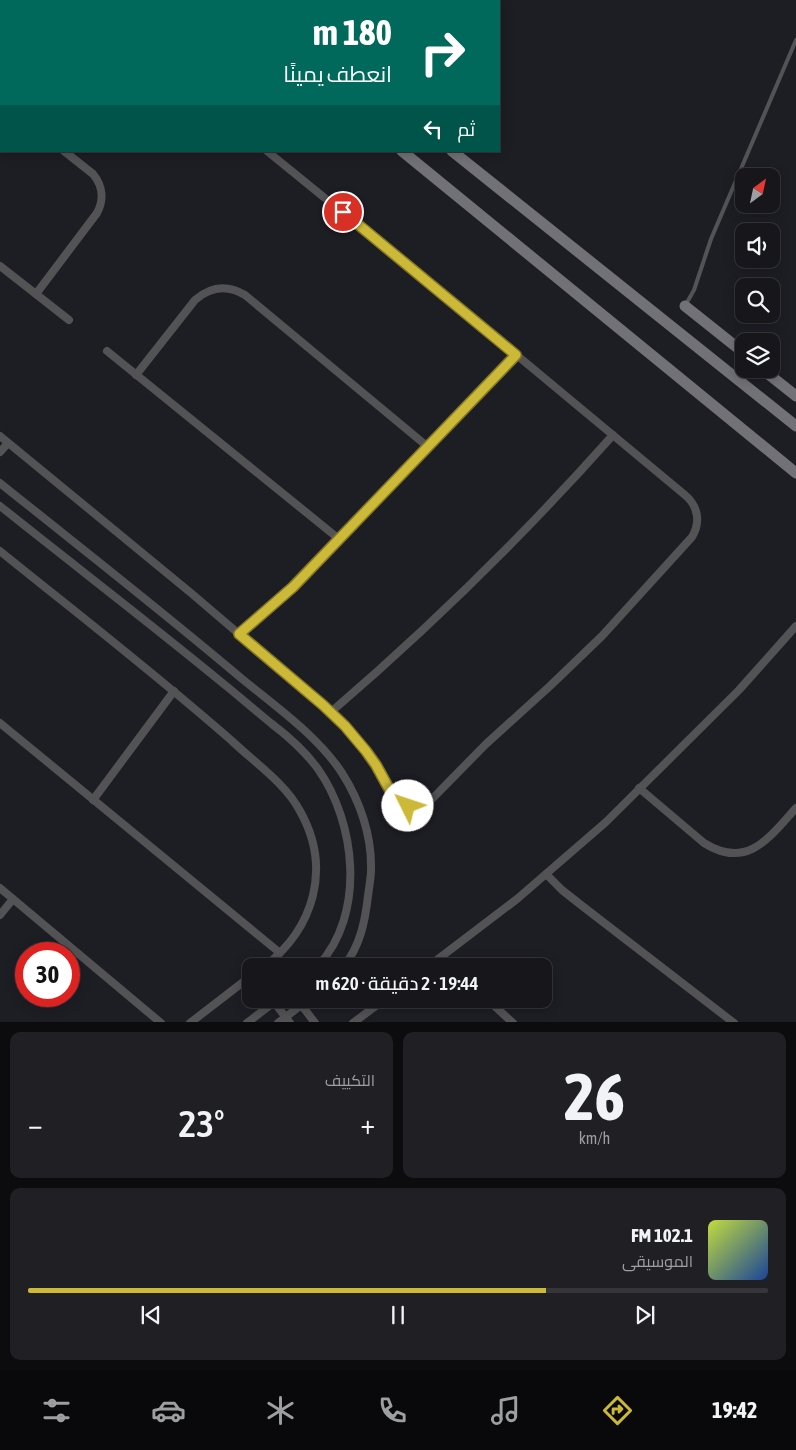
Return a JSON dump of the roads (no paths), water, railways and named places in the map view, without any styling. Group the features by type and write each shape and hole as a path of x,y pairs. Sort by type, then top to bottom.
{"main road":[{"path":"403,152 796,473"},
{"path":"453,152 796,426"},
{"path":"685,306 735,347"},
{"path":"773,378 796,396"}],"street":[{"path":"36,294 97,213 102,202 101,189 97,178 65,152"},
{"path":"0,436 191,593 331,712 366,751 396,800 404,805 418,807 431,800 486,744 602,636 695,532 697,520 695,509 689,499 268,152"},
{"path":"0,266 69,320"},
{"path":"136,375 201,295 214,289 233,289 245,295 428,447"},
{"path":"107,351 339,539"},
{"path":"239,634 293,587 516,355"},
{"path":"331,712 405,647 477,579 613,435"},
{"path":"0,452 8,442"},
{"path":"0,484 194,638 314,739 334,761 357,801 366,826 370,853 371,870 366,916 359,940 349,958"},
{"path":"0,506 193,659 296,744 316,767 332,793 341,814 347,836 350,865 349,894 342,922 332,948 324,958"},
{"path":"0,551 174,691 284,789 296,804 310,833 315,858 316,871 313,895 306,916 295,936 274,958"},
{"path":"440,958 492,919 606,822 739,690 796,626"},
{"path":"93,800 174,691"},
{"path":"0,723 280,953"},
{"path":"640,788 704,843 726,852 742,852 758,846 796,808"},
{"path":"546,874 581,905 734,1022"},
{"path":"0,888 161,1022"},
{"path":"0,915 13,899"},
{"path":"190,1022 242,983"},
{"path":"248,1022 266,1008"},
{"path":"281,1008 288,1020"},
{"path":"278,1022 288,1020 295,1008"},
{"path":"304,1008 315,1022"},
{"path":"353,1022 373,1008"},
{"path":"498,1008 514,1022"}],"lane":[{"path":"685,306 694,290 712,240 796,40"}]}
